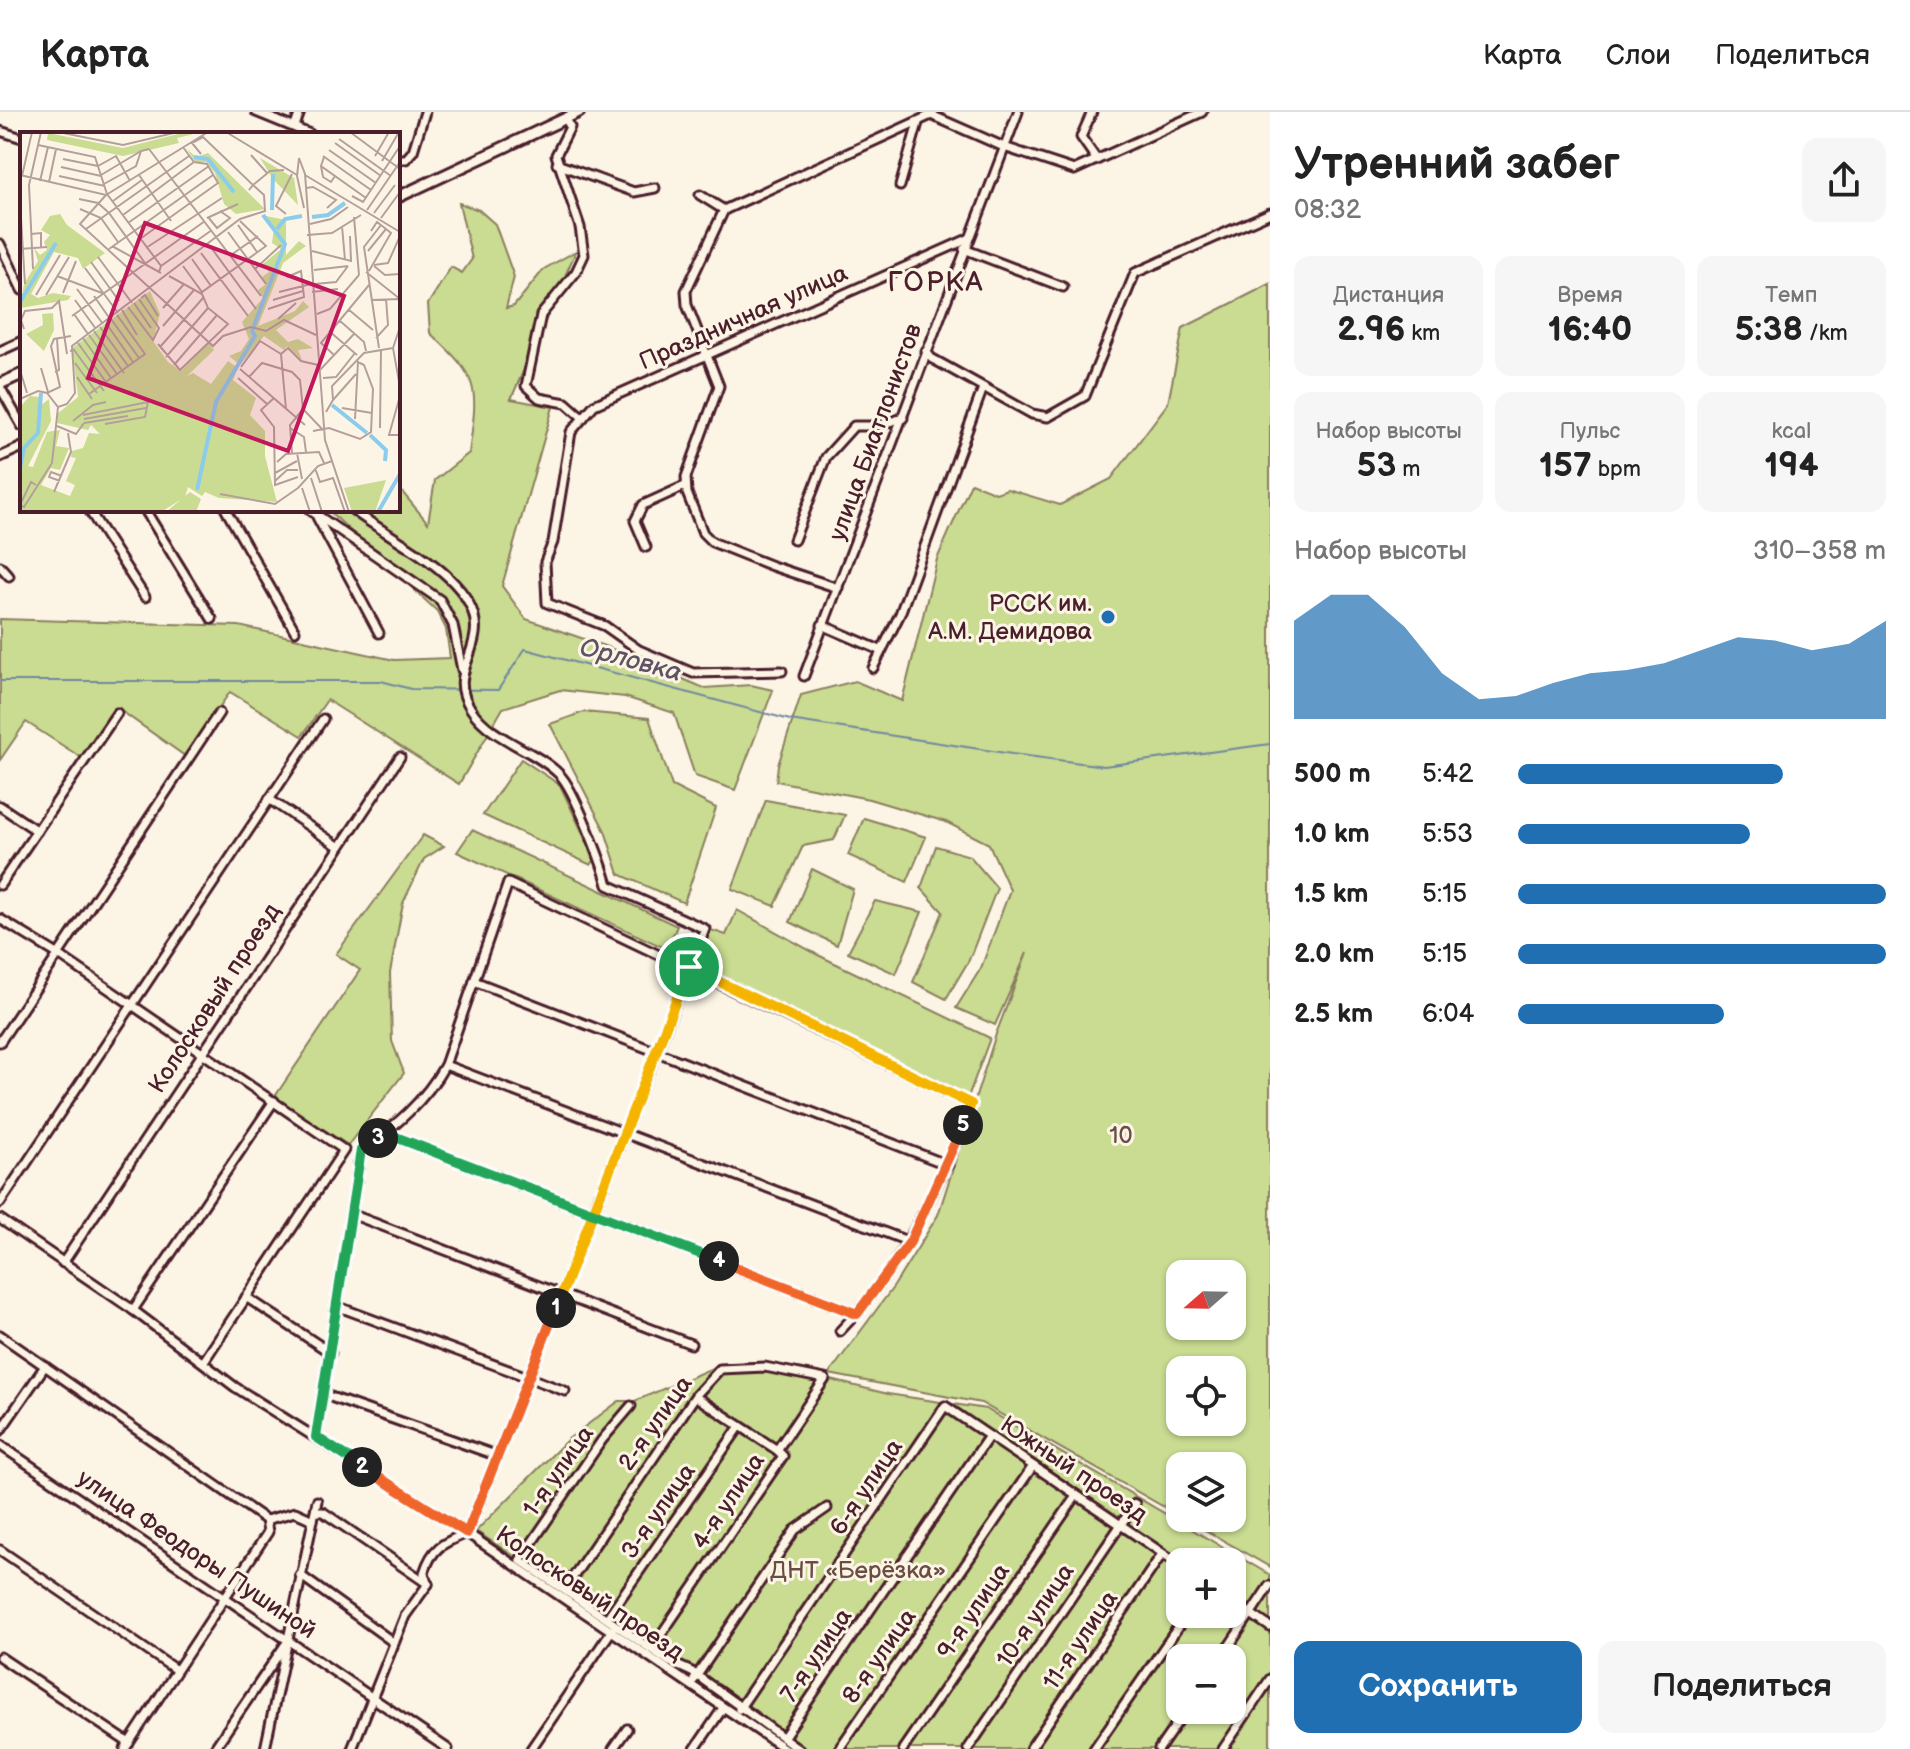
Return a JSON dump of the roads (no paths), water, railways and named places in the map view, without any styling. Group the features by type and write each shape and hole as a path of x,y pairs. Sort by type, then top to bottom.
{"main road":[{"path":"400,196 579,112"},
{"path":"0,385 20,375"}],"street":[{"path":"256,112 306,132"},
{"path":"295,126 300,112"},
{"path":"400,160 413,151 425,112"},
{"name":"улица Биатлонистов","path":"804,676 1018,112"},
{"path":"1092,112 1081,137 1097,160"},
{"path":"838,588 772,566 707,538 685,486 719,386 709,353 685,298 724,210 918,123 931,113 1004,147 1074,170 1202,112"},
{"path":"566,118 570,127 557,148 557,164 580,227 584,255 576,272 541,315 526,386 539,398 566,403 583,418 571,432 557,525 545,562 547,603 605,626 639,650 693,673 782,671"},
{"path":"900,186 918,123"},
{"path":"0,131 20,137"},
{"path":"557,164 634,192 655,188"},
{"path":"700,195 724,210"},
{"path":"926,351 931,358 983,388 1043,418 1073,406 1085,396 1135,273 1270,213"},
{"name":"Праздничная улица","path":"583,418 594,405 968,239"},
{"path":"0,244 20,286"},
{"path":"964,249 1063,287"},
{"path":"0,351 20,342"},
{"path":"0,385 20,422"},
{"path":"873,668 900,614 983,388"},
{"path":"794,540 829,452 854,426 876,426 903,418"},
{"path":"0,457 20,448"},
{"path":"646,547 635,521 643,505 685,486"},
{"path":"90,512 145,597"},
{"path":"146,512 212,619"},
{"path":"227,512 295,631"},
{"path":"313,512 440,600 453,625 464,696 476,716 561,775 608,885 705,929 467,1533 442,1542 433,1550 424,1573 428,1584"},
{"path":"313,512 379,633"},
{"path":"356,512 460,588 475,626 462,670"},
{"path":"0,566 9,576"},
{"path":"822,625 880,650"},
{"path":"0,885 117,713"},
{"path":"0,1041 219,713"},
{"path":"0,1203 323,719"},
{"name":"Колосковый проезд","path":"63,1263 400,757"},
{"path":"269,799 338,846"},
{"path":"0,806 37,831"},
{"path":"316,1437 339,1307 361,1150 385,1133 431,1090 445,1065 508,883 971,1104 948,1165 910,1242 857,1314 840,1331"},
{"path":"0,919 59,955 344,1150 204,1361"},
{"path":"474,981 948,1165"},
{"path":"445,1065 910,1242"},
{"path":"133,1310 274,1101"},
{"path":"385,1133 857,1314"},
{"path":"351,1214 691,1344"},
{"name":"Колосковый проезд","path":"0,1219 133,1310 235,1387 467,1533 782,1746"},
{"path":"246,1297 331,1353"},
{"path":"339,1307 565,1391"},
{"path":"0,1335 266,1520 268,1532 127,1746 0,1657"},
{"path":"0,1431 45,1366"},
{"name":"2-я улица","path":"565,1589 696,1397 720,1369 765,1367 825,1379"},
{"name":"4-я улица","path":"652,1648 783,1456 777,1450 825,1379"},
{"path":"325,1395 498,1456"},
{"path":"696,1397 777,1450"},
{"name":"1-я улица","path":"565,1589 520,1560 602,1440 631,1406"},
{"name":"Южный проезд","path":"945,1406 1166,1556"},
{"name":"6-я улица","path":"739,1709 945,1406"},
{"name":"3-я улица","path":"607,1618 740,1426"},
{"name":"7-я улица","path":"782,1746 989,1436"},
{"name":"улица Феодоры Пушиной","path":"0,1445 448,1749"},
{"name":"8-я улица","path":"839,1749 1033,1466"},
{"name":"9-я улица","path":"903,1749 1076,1496"},
{"path":"265,1749 317,1501"},
{"name":"10-я улица","path":"968,1749 1135,1504"},
{"path":"690,1685 795,1530 827,1508"},
{"path":"266,1520 295,1512 315,1516 323,1512 428,1584"},
{"path":"0,1550 176,1670"},
{"name":"11-я улица","path":"1030,1749 1162,1554"},
{"path":"300,1575 393,1642"},
{"path":"352,1749 393,1642 405,1616 428,1584"},
{"path":"1231,1644 1269,1586"},
{"path":"565,1589 739,1709 782,1746 799,1749"},
{"path":"1246,1611 1270,1627"},
{"path":"1094,1749 1177,1628"},
{"path":"531,1749 612,1630"},
{"path":"214,1749 289,1640"},
{"path":"1223,1749 1270,1679"},
{"path":"695,1749 723,1708"},
{"path":"1159,1749 1176,1724"},
{"path":"613,1749 627,1729"}],"waterway":[{"name":"Орловка","path":"0,681 381,681 411,689 498,690 525,649 790,720 1104,766 1270,744"}],"place":[{"name":"РССК им. А.М. Демидова","path":"1108,617"}],"district":[{"name":"ГОРКА","path":"936,281"}],"park label":[{"name":"10","path":"1121,1135"},
{"name":"ДНТ «Берёзка»","path":"858,1570"}]}
